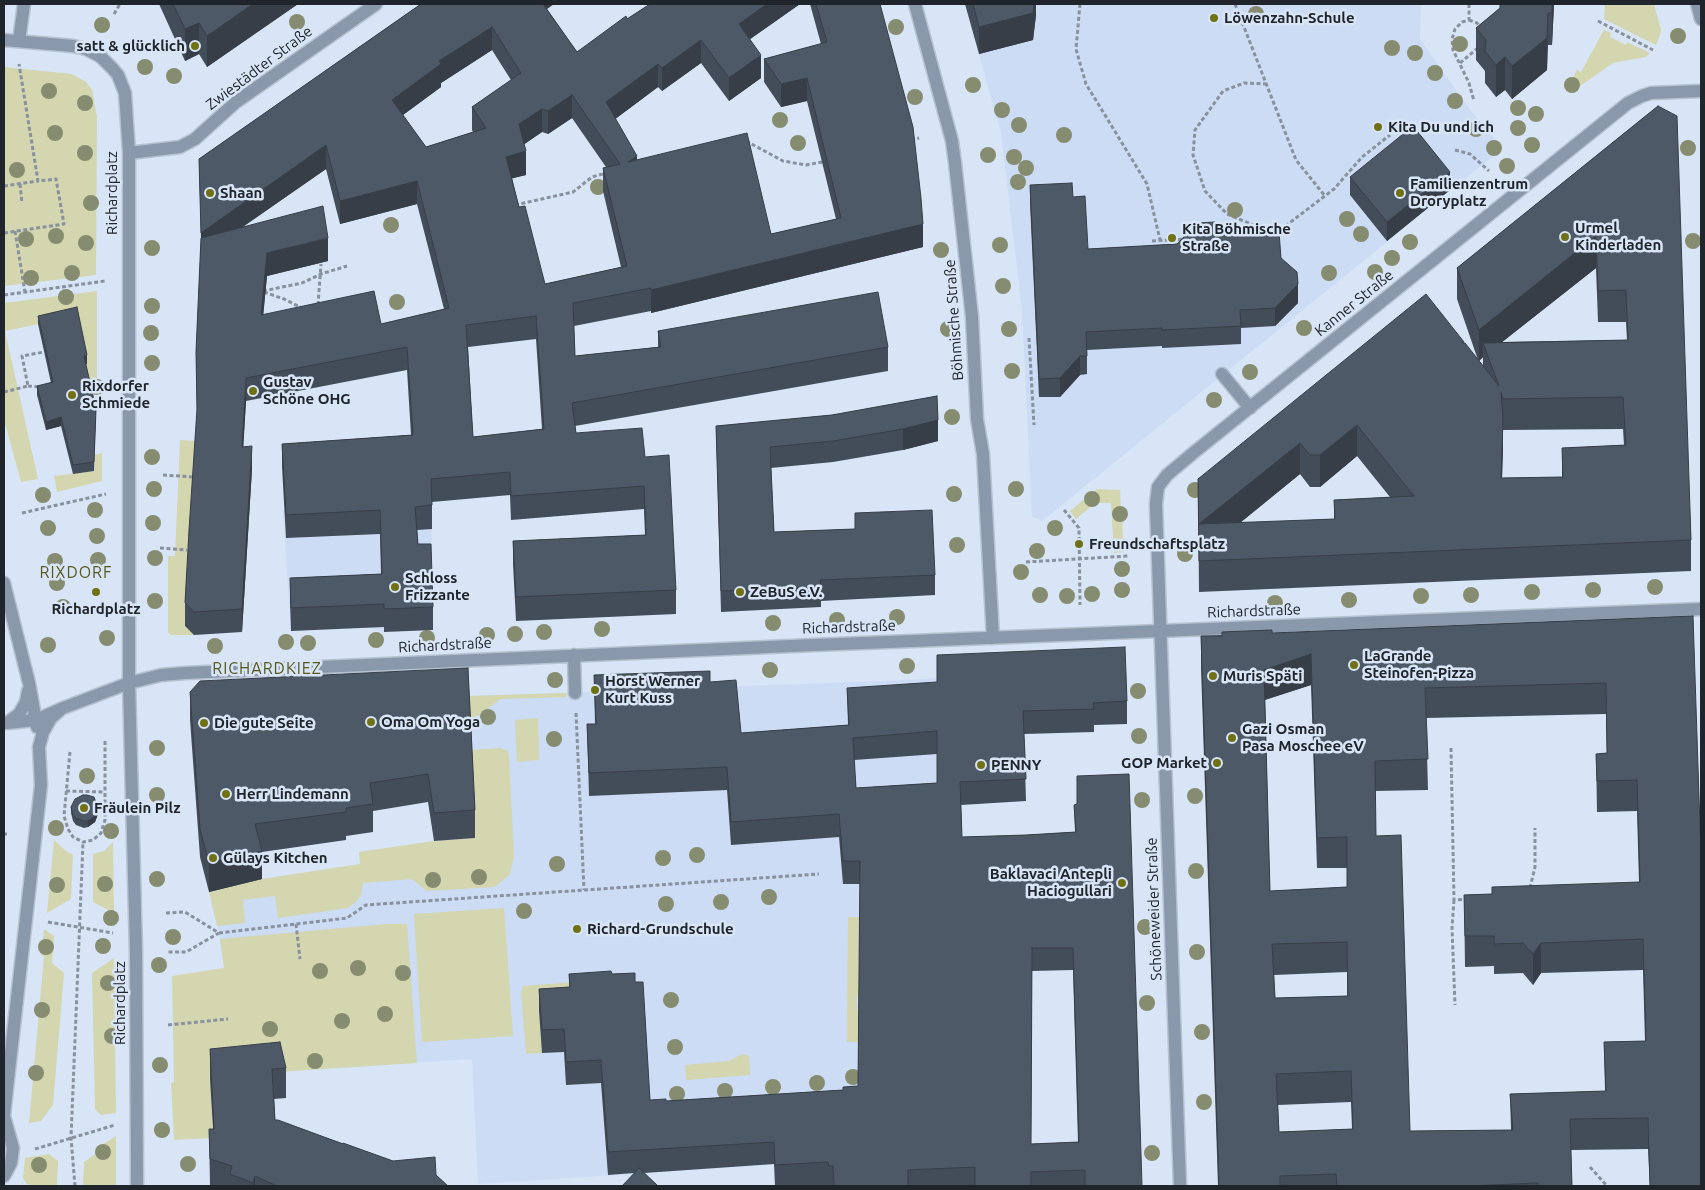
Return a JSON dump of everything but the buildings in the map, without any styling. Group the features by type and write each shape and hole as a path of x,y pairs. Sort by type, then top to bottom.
{"street":[{"path":"19,41 24,4"},
{"name":"Zwiestädter Straße","path":"129,153 180,147 195,138 236,102 376,4"},
{"name":"Böhmische Straße","path":"915,4 952,141 955,164 972,317 977,419 983,454 993,638"},
{"path":"1697,4 1701,19"},
{"name":"Richardplatz","path":"4,40 73,46 86,49 101,56 113,69 118,75 124,92 129,153 129,683 136,951 137,1186"},
{"name":"Kanner Straße","path":"1161,631 1156,504 1158,487 1167,474 1628,104 1651,93 1701,91"},
{"path":"1222,374 1250,408"},
{"path":"4,583 29,683 36,720 41,785 4,1116 13,1148 11,1163 4,1176"},
{"name":"Richardstraße","path":"6,724 36,720 62,708 129,683 161,675 185,673 574,655 1701,610"},
{"name":"Schöneweider Straße","path":"1161,631 1180,1186"},
{"path":"574,655 575,693"},
{"name":"Richardstraße","path":"6,724 19,714 26,702 29,683"},
{"path":"39,747 43,732 51,718 62,708"}],"path":[{"path":"114,14 120,4"},
{"path":"1080,4 1076,48 1086,84 1147,184 1160,240"},
{"path":"1235,4 1296,160 1325,196"},
{"path":"1469,20 1470,4"},
{"path":"1474,101 1469,83 1453,50 1452,39 1455,29 1462,22 1469,20 1477,23 1485,33"},
{"path":"1598,21 1653,50"},
{"path":"1460,62 1482,44"},
{"path":"18,61 38,182"},
{"path":"1267,84 1244,83 1223,91 1195,130 1193,155 1205,191 1227,214 1275,234"},
{"path":"1266,235 1275,234 1334,189 1362,157 1390,135"},
{"path":"910,140 919,138"},
{"path":"738,140 748,141 783,161 806,165 822,162"},
{"path":"1455,150 1470,154 1489,171"},
{"path":"508,207 574,192 592,177 611,172"},
{"path":"4,186 56,179 64,224 4,233"},
{"path":"20,184 22,203"},
{"path":"15,232 25,292"},
{"path":"1152,241 1189,239"},
{"path":"318,306 322,274 321,264"},
{"path":"304,309 284,299 262,292 302,283 347,266"},
{"path":"4,295 105,281"},
{"path":"1029,338 1034,425"},
{"path":"28,386 22,356 44,352"},
{"path":"4,392 28,386 34,388 43,386"},
{"path":"163,475 194,477"},
{"path":"22,513 108,494"},
{"path":"1064,510 1078,528 1080,605"},
{"path":"160,548 187,550"},
{"path":"1026,562 1130,556"},
{"path":"575,693 584,890"},
{"path":"70,752 64,816 73,837 83,842 93,840 101,833 106,820 105,741"},
{"path":"1451,748 1454,900 1452,928 1455,1005"},
{"path":"66,791 105,792"},
{"path":"1529,890 1535,867 1535,828"},
{"path":"76,1186 71,1138 83,842"},
{"path":"166,952 186,952 219,933 347,918 366,905 819,874"},
{"path":"1454,900 1472,899"},
{"path":"166,913 185,912 219,933"},
{"path":"44,922 115,933"},
{"path":"296,924 300,959"},
{"path":"168,1025 228,1019"},
{"path":"29,1151 118,1124"},
{"path":"1590,1166 1607,1186"}],"shaded area":[{"name":"Kita Böhmische Straße","path":"1037,4 1421,4 1420,39 1470,110 1503,148 1042,521 1032,516 1022,310 1001,133 979,54 1033,40"},
{"path":"431,500 433,630 384,632 368,627 291,631 283,510"},
{"name":"Richard-Grundschule","path":"937,678 936,860 905,1156 478,1184 472,1059 292,1071 233,1077 224,968 219,933 209,892 262,879 360,864 359,852 434,841 475,838 468,696"}],"green space":[{"path":"1605,4 1654,4 1661,30 1656,45 1604,19"},
{"path":"1604,30 1611,33 1610,37 1626,45 1627,42 1650,53 1646,57 1613,63 1570,93 1566,90 1577,70 1581,72"},
{"path":"4,67 72,74 86,82 92,90 97,117 96,275 4,286"},
{"path":"97,291 97,381 88,382 77,316 5,331 38,479 21,482 4,419 4,303"},
{"path":"180,440 196,441 190,547 187,547 187,553 189,553 185,626 194,635 171,635 168,632 168,556 175,556"},
{"path":"102,453 102,481 57,492 54,476 94,471 95,455"},
{"path":"1097,489 1120,490 1121,510 1124,510 1124,519 1122,520 1123,538 1125,538 1126,547 1123,548 1123,552 1114,553 1111,503 1095,503 1076,519 1070,511"},
{"path":"567,693 566,697 501,699 469,722 468,696"},
{"path":"538,718 539,760 517,762 515,720"},
{"path":"500,748 508,751 509,756 514,857 510,874 495,887 427,891 412,879 363,883 361,895 348,908 278,918 275,896 243,900 245,923 217,926 209,892 262,879 360,864 359,852 434,841 475,838 471,750"},
{"path":"54,840 73,855 71,899 47,913"},
{"path":"113,842 114,913 93,902 93,854 104,851"},
{"path":"504,908 513,1036 422,1042 414,914"},
{"path":"848,917 860,917 859,995 857,995 859,1042 847,1042"},
{"path":"386,924 407,924 417,1063 292,1071 211,1079 213,1138 174,1140 171,1083 174,1082 172,976 224,968 220,939"},
{"path":"44,929 54,936 52,963 64,973 53,1105 41,1121 29,1123 44,956 41,955"},
{"path":"114,958 116,1113 101,1115 95,1109 92,973"},
{"path":"575,982 539,1012 542,1053 526,1054 521,993 523,986"},
{"path":"742,1054 749,1056 750,1075 686,1080 685,1065 729,1061"},
{"path":"116,1136 116,1186 83,1186 84,1162 97,1153 100,1146"},
{"path":"49,1154 58,1161 57,1186 27,1184 23,1178 25,1158"}],"place":[{"name":"Löwenzahn-Schule","path":"1214,18"},
{"name":"satt & glücklich","path":"195,46"},
{"name":"Kita Du und ich","path":"1378,127"},
{"name":"Shaan","path":"210,193"},
{"name":"Familienzentrum Droryplatz","path":"1400,193"},
{"name":"Urmel Kinderladen","path":"1565,237"},
{"name":"Kita Böhmische Straße","path":"1172,238"},
{"name":"Gustav Schöne OHG","path":"253,391"},
{"name":"Rixdorfer Schmiede","path":"72,395"},
{"name":"Freundschaftsplatz","path":"1079,544"},
{"name":"Schloss Frizzante","path":"395,587"},
{"name":"Richardplatz","path":"96,592"},
{"name":"ZeBuS e.V.","path":"740,592"},
{"name":"LaGrande Steinofen-Pizza","path":"1354,665"},
{"name":"Muris Späti","path":"1213,676"},
{"name":"Horst Werner Kurt Kuss","path":"595,690"},
{"name":"Oma Om Yoga","path":"371,722"},
{"name":"Die gute Seite","path":"204,723"},
{"name":"Gazi Osman Pasa Moschee eV","path":"1232,738"},
{"name":"GOP Market","path":"1217,763"},
{"name":"PENNY","path":"981,765"},
{"name":"Herr Lindemann","path":"226,794"},
{"name":"Fräulein Pilz","path":"84,808"},
{"name":"Gülays Kitchen","path":"213,858"},
{"name":"Baklavaci Antepli Haciogullari","path":"1122,883"},
{"name":"Richard-Grundschule","path":"577,929"}],"district":[{"name":"RIXDORF","path":"76,573"},
{"name":"RICHARDKIEZ","path":"267,669"}]}
